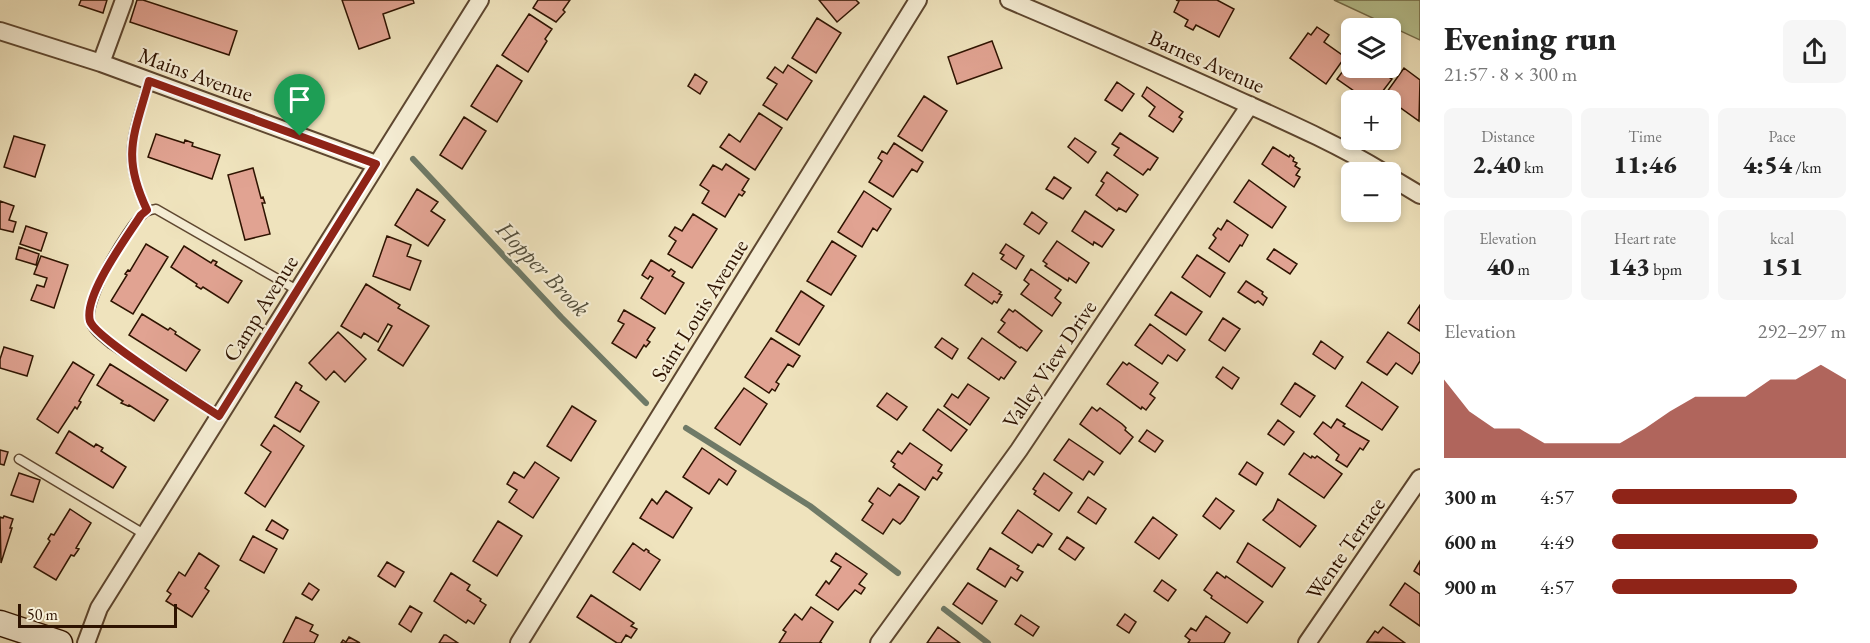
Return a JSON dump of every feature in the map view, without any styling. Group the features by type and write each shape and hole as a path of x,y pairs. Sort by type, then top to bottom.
{"main road":[{"path":"0,623 60,643"}],"street":[{"path":"101,63 124,0"},
{"name":"Camp Avenue","path":"86,643 99,608 144,534 480,0"},
{"name":"Saint Louis Avenue","path":"519,643 918,0"},
{"name":"Barnes Avenue","path":"1010,0 1138,54 1250,105 1365,162"},
{"name":"Mains Avenue","path":"0,31 101,63 376,164"},
{"name":"Valley View Drive","path":"879,643 1019,450 1250,105"},
{"path":"1401,184 1420,195"},
{"name":"Wente Terrace","path":"1307,643 1420,478"}],"lane":[{"path":"147,210 137,188 131,163 132,140 149,81"},
{"path":"219,416 111,344 95,330 90,321 90,310 99,282 141,215 147,210 156,209 297,290"},
{"path":"19,459 144,534"}],"green space":[{"path":"1334,0 1420,0 1420,40 1401,31 1401,18 1373,18"}],"building":[{"path":"81,0 107,0 103,13 79,5"},
{"path":"137,0 237,31 229,55 130,22"},
{"path":"342,0 413,0 414,3 383,14 390,38 359,49"},
{"path":"538,0 570,0 563,10 565,12 556,22 533,8"},
{"path":"819,0 856,0 859,3 837,22"},
{"path":"1176,0 1217,0 1234,9 1219,37 1196,25 1193,30 1185,26 1188,20 1174,12 1179,1"},
{"path":"529,14 552,29 528,72 502,55"},
{"path":"817,18 841,33 816,73 792,58"},
{"path":"1317,27 1329,35 1324,42 1341,54 1341,63 1326,84 1290,58 1308,33 1311,35"},
{"path":"992,41 1002,68 957,84 948,57"},
{"path":"497,65 522,81 497,122 471,106"},
{"path":"788,65 812,81 787,120 763,105 777,84 767,78 775,67 783,73"},
{"path":"1404,68 1420,80 1419,121 1401,108 1401,90 1388,90 1397,78 1401,78"},
{"path":"695,74 707,82 700,94 688,86"},
{"path":"1341,74 1341,78 1392,79 1384,90 1353,90 1337,79"},
{"path":"1117,82 1134,94 1122,111 1105,100"},
{"path":"1147,87 1183,112 1179,117 1182,119 1173,132 1149,116 1155,107 1142,96"},
{"path":"924,96 947,111 922,151 898,136"},
{"path":"759,113 782,128 755,170 720,147 729,134 740,142"},
{"path":"464,117 486,131 462,169 440,155"},
{"path":"1120,133 1158,158 1150,170 1148,169 1143,175 1114,155 1119,148 1112,144"},
{"path":"156,134 184,143 185,140 193,143 192,146 220,155 212,179 148,157"},
{"path":"14,136 45,145 35,177 4,167"},
{"path":"1075,138 1096,152 1088,163 1068,147"},
{"path":"894,143 923,162 917,172 912,169 893,197 869,182 882,161 878,158 882,151 887,154"},
{"path":"1273,147 1289,157 1290,155 1297,163 1295,166 1300,169 1296,175 1300,177 1294,187 1262,164"},
{"path":"726,164 749,179 742,190 745,192 742,196 739,194 725,217 702,203 709,191 700,185 713,165 722,170"},
{"path":"253,168 261,198 263,197 265,203 262,203 270,234 245,240 228,175"},
{"path":"1107,172 1138,195 1126,212 1119,208 1117,211 1096,195 1104,183 1101,181"},
{"path":"1054,177 1071,188 1063,199 1046,189"},
{"path":"1249,180 1286,207 1272,228 1234,202"},
{"path":"417,189 438,202 431,211 445,220 428,246 395,225"},
{"path":"864,191 891,209 877,231 873,228 862,247 838,232"},
{"path":"0,201 14,206 9,220 16,222 13,232 0,229"},
{"path":"1085,211 1114,230 1102,247 1094,242 1093,245 1072,231"},
{"path":"1032,212 1047,223 1039,234 1024,224"},
{"path":"693,214 717,229 692,268 668,254 676,241 669,236 675,227 682,231"},
{"path":"1227,220 1248,235 1229,262 1209,248 1216,238 1213,235 1218,228 1221,230"},
{"path":"26,226 47,233 41,251 20,244"},
{"path":"387,236 411,245 407,256 421,261 410,290 373,276"},
{"path":"832,241 856,256 831,295 807,281"},
{"path":"1057,241 1089,263 1076,283 1069,278 1068,281 1045,266 1047,264 1043,261"},
{"path":"146,244 168,257 133,314 111,301 127,275 125,274 128,270 130,271"},
{"path":"1006,244 1024,256 1016,269 1001,259 1004,255 1000,253"},
{"path":"184,246 211,263 213,260 217,262 215,265 242,281 228,303 203,287 201,289 196,286 197,284 171,267"},
{"path":"19,247 39,254 36,265 16,259"},
{"path":"1274,249 1297,264 1290,274 1267,259"},
{"path":"1197,255 1225,273 1210,297 1182,277"},
{"path":"41,256 68,265 54,308 31,300 37,285 44,287 47,278 34,274"},
{"path":"651,260 669,271 671,269 675,272 672,276 684,283 665,314 641,298 653,278 650,276 648,279 642,275"},
{"path":"1031,269 1061,290 1055,298 1061,303 1052,316 1021,294 1029,284 1024,280"},
{"path":"973,273 1001,292 999,294 1002,295 997,303 994,301 992,304 965,285"},
{"path":"1246,281 1263,292 1262,294 1267,298 1263,305 1258,301 1255,303 1238,292"},
{"path":"366,284 400,305 398,308 429,326 403,366 378,350 392,326 388,324 378,342 364,333 361,338 341,326"},
{"path":"801,291 824,306 799,345 776,331"},
{"path":"1171,292 1202,312 1186,335 1155,315"},
{"path":"1420,305 1420,331 1408,323"},
{"path":"1009,309 1013,312 1015,310 1042,331 1027,351 998,332 1005,323 1001,320"},
{"path":"624,310 655,328 647,340 650,342 646,347 644,345 636,358 612,343 624,324 618,321"},
{"path":"142,314 168,330 170,328 176,332 175,334 200,350 186,371 129,335"},
{"path":"1223,318 1240,329 1225,351 1209,340"},
{"path":"1150,324 1185,350 1177,361 1168,355 1162,364 1135,345"},
{"path":"338,332 366,359 345,382 334,371 326,380 309,363"},
{"path":"1388,332 1420,354 1420,361 1412,374 1396,363 1387,375 1367,362"},
{"path":"771,338 800,356 793,367 788,364 776,382 779,384 775,391 772,389 769,393 745,377"},
{"path":"942,338 958,349 952,359 935,347"},
{"path":"982,338 1016,362 1004,379 1001,377 999,380 968,358"},
{"path":"1321,341 1343,357 1335,369 1313,354"},
{"path":"4,347 33,356 27,376 0,368"},
{"path":"73,362 94,375 77,409 75,407 58,433 37,419"},
{"path":"1123,362 1127,365 1129,363 1158,383 1150,394 1155,398 1146,410 1142,407 1141,409 1107,384"},
{"path":"110,364 168,400 154,421 129,405 121,403 123,401 97,385"},
{"path":"1223,367 1239,378 1232,389 1216,377"},
{"path":"296,382 302,386 300,390 319,402 300,432 275,417"},
{"path":"1362,382 1398,407 1382,430 1346,406"},
{"path":"1295,383 1315,396 1300,417 1281,404"},
{"path":"968,384 989,398 970,425 944,406 952,394 958,398"},
{"path":"744,388 767,404 740,445 715,428"},
{"path":"887,393 907,407 897,420 877,406"},
{"path":"572,406 596,421 571,461 547,446"},
{"path":"1092,407 1097,411 1100,408 1122,424 1133,437 1120,454 1080,424"},
{"path":"938,409 967,430 951,451 923,430"},
{"path":"1337,419 1345,424 1343,426 1369,441 1363,450 1360,448 1347,467 1336,460 1339,455 1314,434 1323,422 1331,428"},
{"path":"1278,420 1294,432 1284,445 1268,434"},
{"path":"274,425 304,446 265,507 245,493 271,452 261,445"},
{"path":"1147,430 1163,441 1155,452 1139,441"},
{"path":"69,431 94,447 96,444 103,448 101,451 126,467 113,488 56,453"},
{"path":"1069,439 1103,462 1094,475 1089,471 1083,480 1054,460"},
{"path":"910,443 942,465 938,471 942,473 937,480 933,477 925,490 893,467 895,464 891,461 898,451 902,454"},
{"path":"702,448 736,471 727,485 719,479 709,494 683,477"},
{"path":"0,450 8,452 4,465 0,464"},
{"path":"1304,453 1311,458 1317,456 1342,474 1324,498 1289,474"},
{"path":"535,462 559,478 533,518 509,502 517,490 507,484 514,472 524,478"},
{"path":"1247,462 1263,473 1256,485 1239,474"},
{"path":"19,473 40,480 33,502 11,495"},
{"path":"1044,473 1072,493 1059,511 1034,494 1036,491 1033,489"},
{"path":"899,484 919,497 904,520 900,524 893,519 883,534 862,520 873,504 869,501 878,488 890,496"},
{"path":"666,491 692,508 673,538 640,518 652,499 657,504"},
{"path":"1088,497 1106,509 1096,524 1078,512"},
{"path":"1216,498 1234,511 1220,529 1203,516"},
{"path":"1278,499 1316,526 1300,547 1263,520 1273,510"},
{"path":"70,509 91,523 76,548 79,549 74,556 71,555 56,580 34,567 50,541 48,539 51,534 54,535"},
{"path":"1018,510 1052,534 1043,547 1038,544 1032,553 1002,533"},
{"path":"0,517 13,519 1,563"},
{"path":"1153,517 1177,535 1159,559 1135,542"},
{"path":"272,520 288,530 283,539 266,530"},
{"path":"498,521 522,536 497,576 473,561"},
{"path":"253,536 277,549 264,573 240,560"},
{"path":"1067,537 1084,548 1075,560 1059,549"},
{"path":"633,543 644,551 646,549 660,560 640,590 613,572"},
{"path":"1248,543 1285,568 1272,587 1237,562"},
{"path":"990,548 1019,566 1017,569 1023,572 1017,581 1011,577 1005,587 977,569"},
{"path":"199,553 219,566 205,588 209,591 192,617 166,601 171,594 167,591 179,572 185,576"},
{"path":"836,553 867,574 859,584 865,588 861,594 855,590 838,610 816,595 826,581 829,584 841,567 831,561"},
{"path":"1420,561 1420,575 1414,571"},
{"path":"387,562 404,572 395,587 378,576"},
{"path":"1217,572 1263,602 1247,623 1211,598 1212,596 1204,590"},
{"path":"451,573 470,585 467,590 486,605 474,624 468,620 466,623 434,601"},
{"path":"1162,580 1176,590 1168,601 1154,591"},
{"path":"309,583 319,590 312,600 302,594"},
{"path":"968,583 997,601 982,624 953,604"},
{"path":"1405,583 1420,594 1420,626 1390,605"},
{"path":"591,595 634,623 631,626 637,629 631,638 626,635 621,643 617,643 577,617"},
{"path":"410,606 422,613 411,632 399,624"},
{"path":"811,607 833,622 820,642 822,643 779,643 786,632 783,630 795,614 802,620"},
{"path":"1125,614 1136,622 1129,633 1117,625"},
{"path":"1021,615 1039,627 1033,636 1015,624"},
{"path":"1206,616 1230,633 1224,643 1188,643 1190,640 1185,636 1191,628 1196,631"},
{"path":"296,617 313,625 310,631 318,635 314,643 283,643"},
{"path":"938,627 960,643 927,643"},
{"path":"1383,627 1405,643 1367,642 1375,631 1378,633"},
{"path":"446,635 458,643 439,643"},
{"path":"349,637 360,643 341,643 343,640 346,642"}],"waterway":[{"name":"Hopper Brook","path":"413,159 561,317 646,403"},
{"name":"Hopper Brook","path":"686,428 810,506 898,573"},
{"name":"Hopper Brook","path":"944,609 988,643"}],"route":[{"path":"149,81 300,136 376,164 219,416 111,344 95,330 90,321 90,310 99,282 141,215 147,210 137,188 131,163 132,140 149,81"}]}
